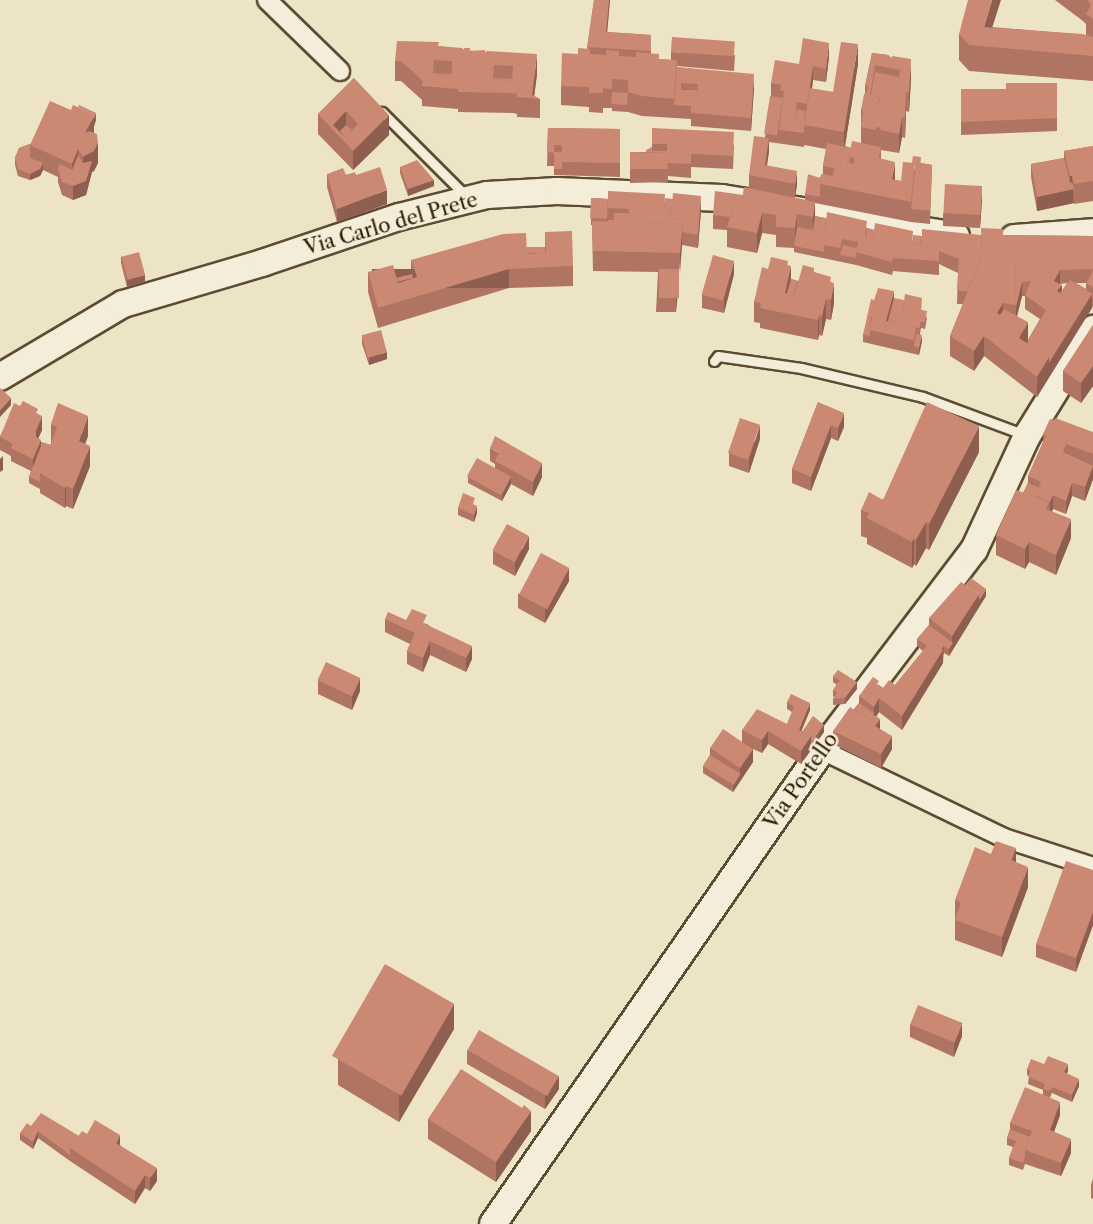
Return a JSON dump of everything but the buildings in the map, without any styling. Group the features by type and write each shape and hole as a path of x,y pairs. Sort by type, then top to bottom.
{"street":[{"path":"267,0 344,75"},
{"name":"Via Carlo del Prete","path":"0,377 123,304 262,263 399,217 487,195 557,192 722,198 989,240 1093,232"},
{"name":"Via Portello","path":"493,1224 822,750 974,550 1027,436 1093,329"},
{"path":"822,750 1004,837 1093,867"}],"lane":[{"path":"373,103 470,200"},
{"path":"714,361 718,356 801,368 923,397 1027,436"}]}
